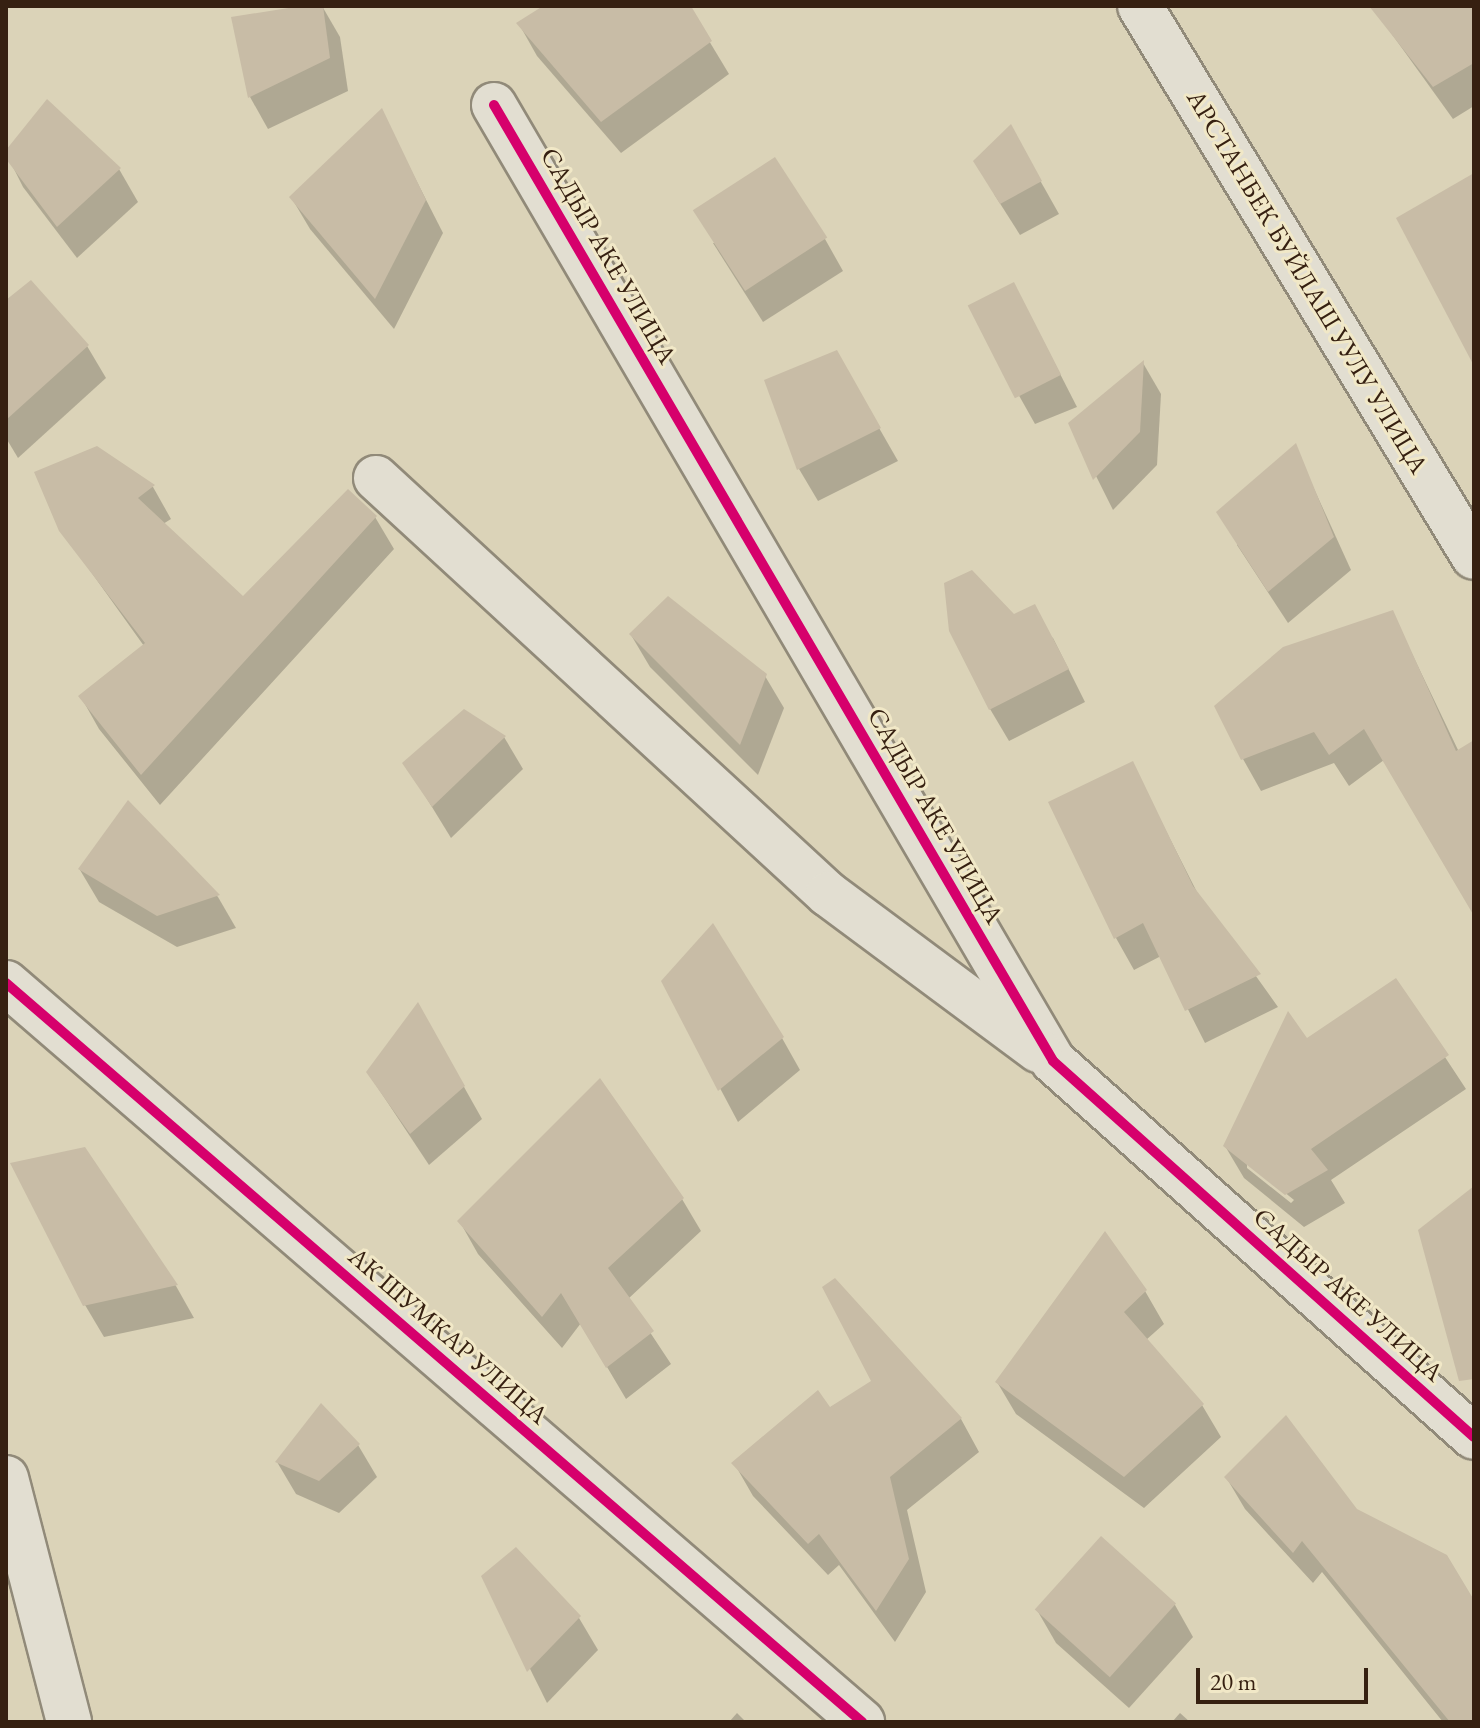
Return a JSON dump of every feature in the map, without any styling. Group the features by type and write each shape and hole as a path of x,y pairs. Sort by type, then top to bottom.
{"street":[{"name":"АРСТАНБЕК БУЙЛАШ УУЛУ УЛИЦА","path":"1140,6 1474,557"},
{"name":"САДЫР АКЕ УЛИЦА","path":"494,105 1053,1061"},
{"name":"САДЫР АКЕ УЛИЦА","path":"376,478 828,894 1053,1061 1474,1437"},
{"name":"АК ШУМКАР УЛИЦА","path":"6,983 862,1722"},
{"path":"6,1478 69,1722"}],"building":[{"path":"301,6 323,6 330,58 248,98 231,17"},
{"path":"543,6 691,6 712,41 601,122 516,23"},
{"path":"1369,6 1474,6 1474,63 1433,87"},
{"path":"47,99 121,168 57,227 6,159 6,150"},
{"path":"382,108 426,200 375,299 289,197"},
{"path":"1011,124 1042,181 1000,204 973,161"},
{"path":"775,157 827,238 745,291 693,210"},
{"path":"1474,173 1474,366 1396,218"},
{"path":"31,280 89,345 6,420 6,300"},
{"path":"1014,282 1061,375 1015,398 968,306"},
{"path":"837,350 881,428 797,470 764,380"},
{"path":"1144,360 1140,432 1093,480 1068,423"},
{"path":"1296,443 1334,537 1268,592 1216,512"},
{"path":"97,446 155,485 138,498 243,596 348,489 377,516 141,775 78,696 145,643 59,531 34,472"},
{"path":"972,570 1014,614 1035,604 1069,669 989,710 949,631 944,583"},
{"path":"668,596 767,674 740,745 629,634"},
{"path":"1393,610 1456,751 1474,740 1474,916 1364,729 1329,755 1314,732 1241,760 1214,706 1283,647"},
{"path":"464,709 506,736 432,807 402,763"},
{"path":"1133,761 1193,886 1261,974 1185,1011 1143,923 1114,939 1048,802"},
{"path":"128,800 220,895 157,916 78,869"},
{"path":"713,923 784,1037 718,1091 661,981"},
{"path":"1396,978 1449,1055 1311,1149 1328,1170 1285,1195 1223,1146 1288,1011 1307,1038"},
{"path":"418,1002 465,1086 410,1134 366,1072"},
{"path":"600,1078 684,1198 608,1268 654,1331 606,1368 561,1293 542,1317 457,1221"},
{"path":"85,1147 178,1285 83,1306 10,1163"},
{"path":"1474,1186 1474,1379 1459,1381 1418,1230"},
{"path":"1105,1231 1147,1290 1124,1312 1204,1404 1124,1477 995,1382"},
{"path":"835,1278 962,1418 890,1477 909,1559 876,1611 819,1534 808,1544 731,1463 818,1390 830,1407 871,1381 822,1287"},
{"path":"321,1403 360,1444 319,1481 275,1462"},
{"path":"1286,1415 1357,1509 1447,1555 1474,1600 1474,1722 1450,1722 1302,1541 1293,1553 1224,1477"},
{"path":"1101,1536 1176,1604 1110,1677 1035,1610"},
{"path":"516,1547 581,1616 527,1672 481,1576"}],"cycle path":[{"path":"494,105 1053,1061 1474,1437"},
{"path":"6,983 862,1722"}]}
